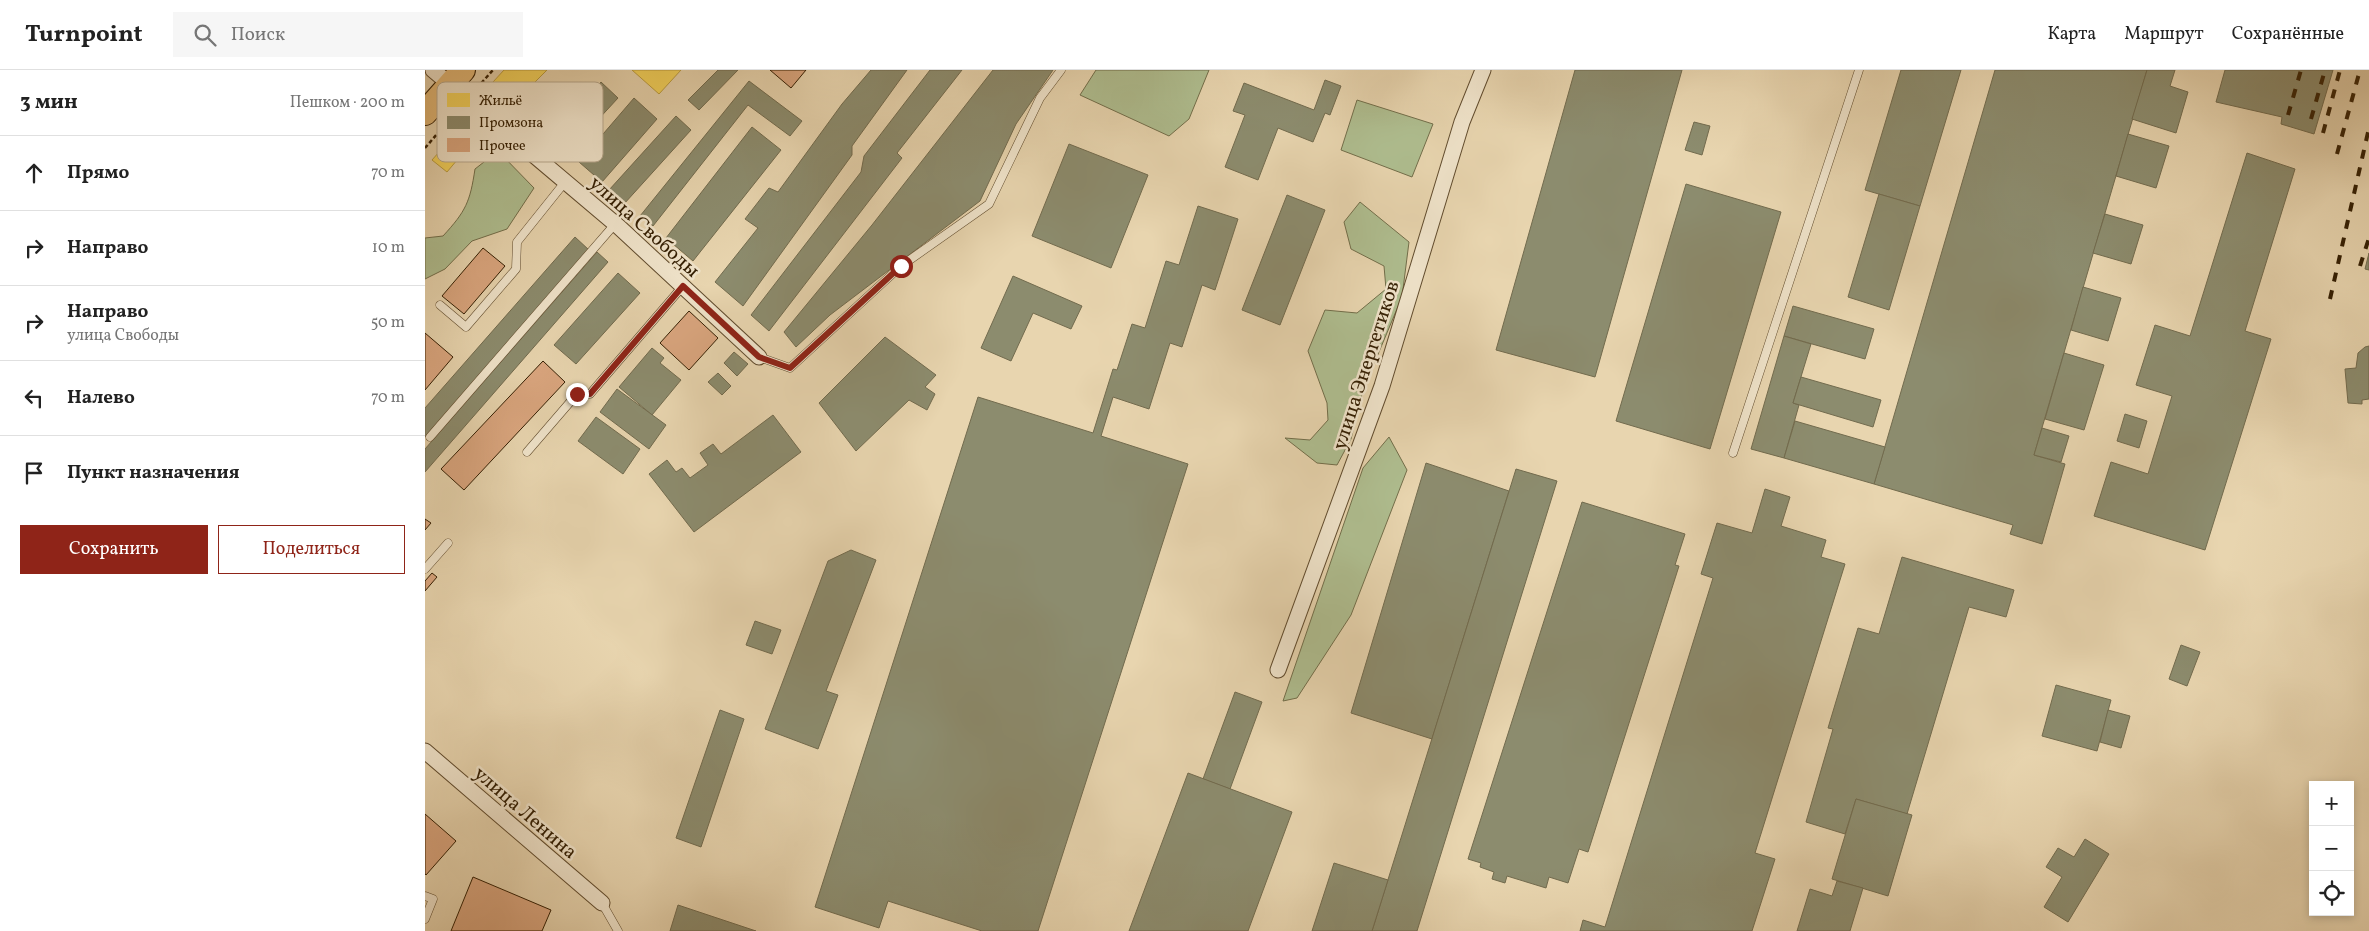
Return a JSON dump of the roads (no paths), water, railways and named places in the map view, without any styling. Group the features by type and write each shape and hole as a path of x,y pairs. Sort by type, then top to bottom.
{"main road":[{"path":"425,113 437,99"}],"street":[{"name":"улица Энергетиков","path":"1278,670 1382,386 1462,122 1483,70"},
{"name":"улица Свободы","path":"544,162 615,224 759,357"},
{"name":"улица Ленина","path":"425,751 602,904"}],"lane":[{"path":"759,357 790,368 901,266 989,204 1040,98 1061,70"},
{"path":"1733,453 1859,70"},
{"path":"440,305 466,327 516,269 517,242 565,182"},
{"path":"430,437 615,224"},
{"path":"527,452 577,394 590,394 683,286"},
{"path":"425,569 448,543"},
{"path":"425,896 433,899 425,919"},
{"path":"602,904 618,931"}],"railway":[{"path":"2288,115 2301,70"},
{"path":"2311,119 2325,70"},
{"path":"2323,133 2340,70"},
{"path":"2337,154 2360,70"},
{"path":"2330,299 2369,128"},
{"path":"2360,266 2369,238"}]}
